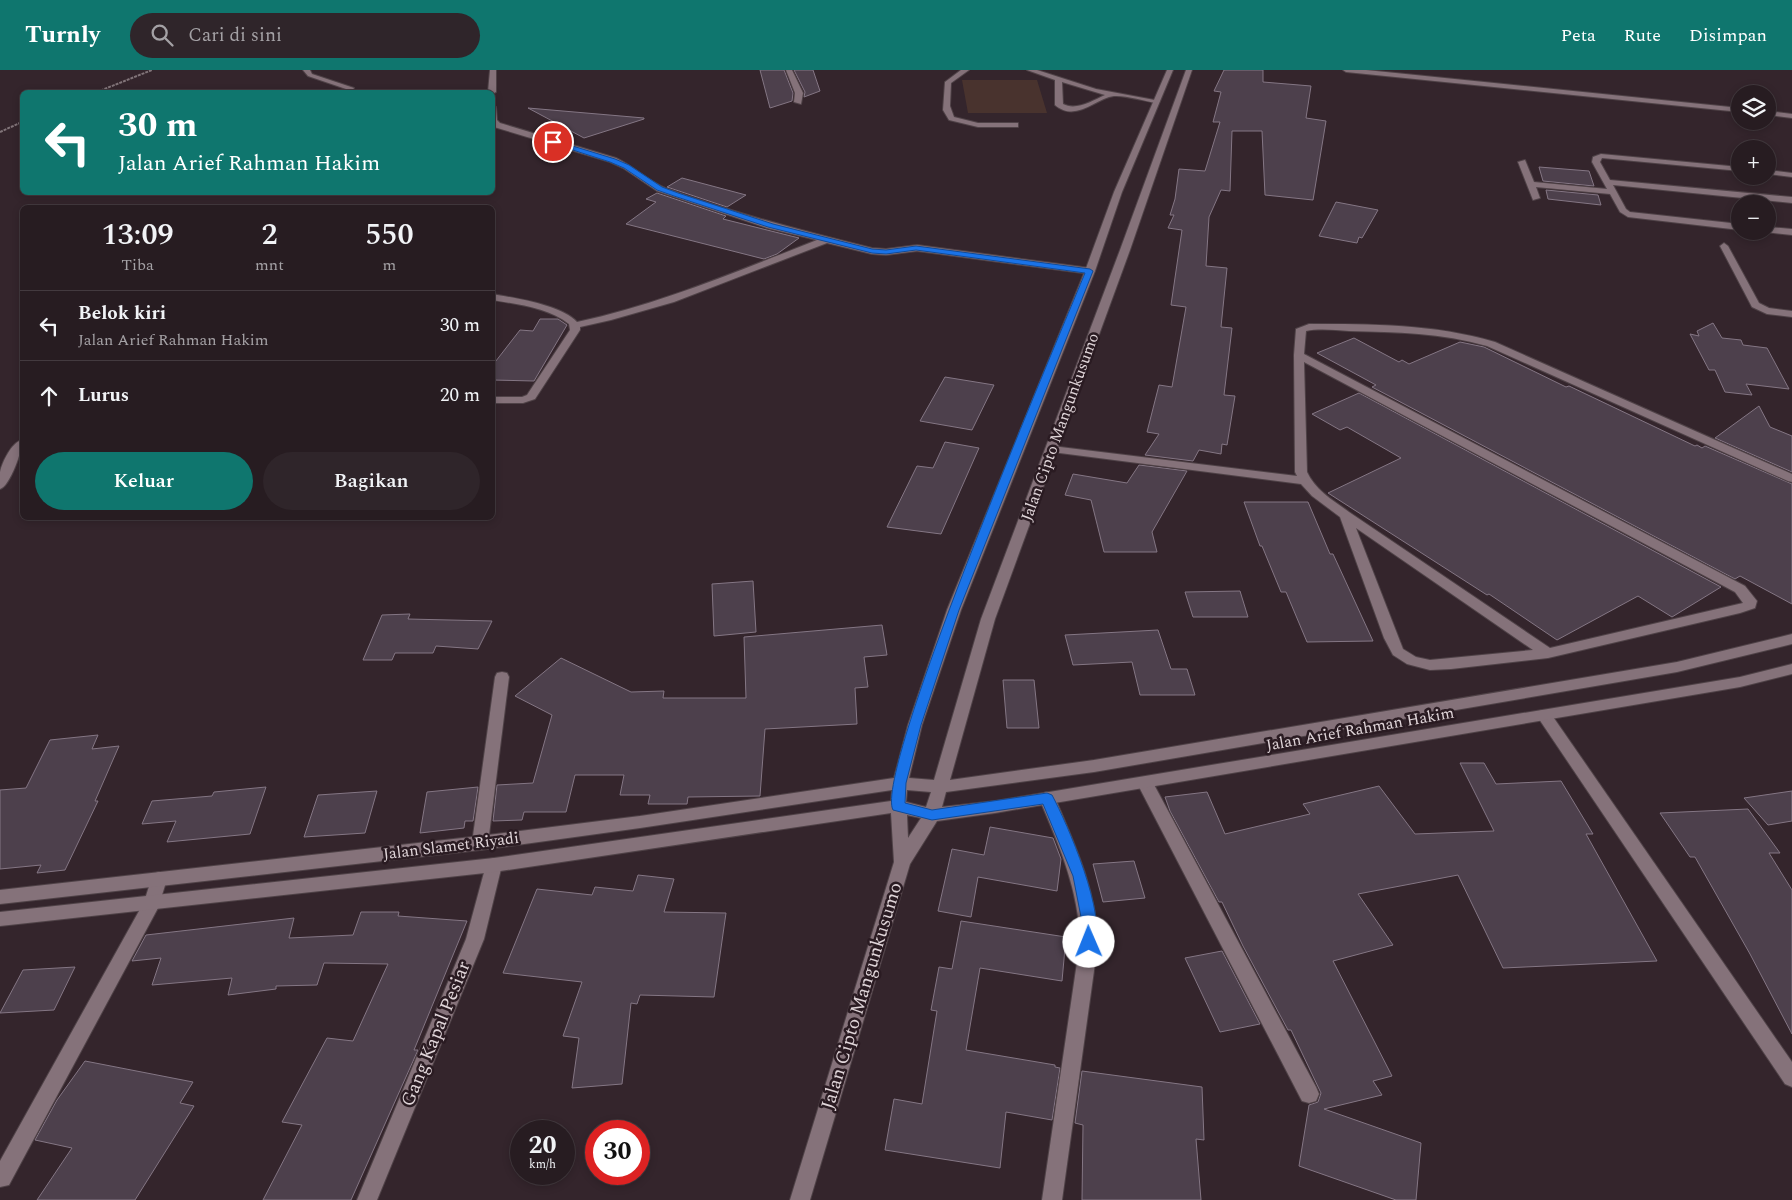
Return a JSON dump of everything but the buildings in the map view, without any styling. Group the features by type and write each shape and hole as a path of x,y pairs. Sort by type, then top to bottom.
{"street":[{"path":"306,70 310,75 350,88 349,90"},
{"path":"492,90 493,70"},
{"path":"789,70 799,93 798,102"},
{"path":"966,70 948,82 948,114 953,120 966,124 1015,125"},
{"path":"1030,70 1112,94 1156,101"},
{"name":"Jalan Cipto Mangunkusumo","path":"902,862 898,806 900,783 915,725 954,610 1090,271 1118,192 1170,70"},
{"name":"Jalan Cipto Mangunkusumo","path":"800,1200 902,862 932,815 988,619 1052,449 1189,70"},
{"path":"1346,70 1388,72 1731,109"},
{"path":"1408,70 1731,101"},
{"path":"1058,79 1059,105 1062,108 1073,109 1112,94"},
{"path":"1776,106 1792,108"},
{"path":"1776,114 1792,116"},
{"path":"495,123 613,160 626,166 660,189 770,226 826,240 878,252 916,248 1090,271"},
{"path":"1731,168 1601,156 1596,159 1623,210 1633,215 1731,226"},
{"path":"1522,162 1536,198"},
{"path":"1776,173 1792,174"},
{"path":"1608,182 1792,200"},
{"path":"1531,184 1613,192"},
{"path":"1776,231 1792,232"},
{"path":"574,325 605,320 669,300 826,240"},
{"path":"1724,246 1755,305 1767,311 1792,314"},
{"path":"495,298 551,312 570,319 575,330 531,397 523,400 495,400"},
{"path":"1548,653 1345,515 1316,493 1305,481 1301,472 1299,355 1301,329 1309,327 1430,332 1473,338 1500,348 1792,478"},
{"path":"1299,355 1740,588 1750,601 1750,605 1740,609 1548,653 1430,665 1412,661 1398,652 1345,515"},
{"path":"1,483 15,452 20,446"},
{"path":"1052,449 1305,481"},
{"name":"Jalan Arief Rahman Hakim","path":"900,783 941,787 1094,766 1667,668 1792,639"},
{"name":"Jalan Arief Rahman Hakim","path":"932,815 1144,784 1740,682 1792,669"},
{"path":"480,843 502,677"},
{"path":"1544,715 1792,1078"},
{"name":"Jalan Slamet Riyadi","path":"0,897 480,843 900,783"},
{"path":"1144,784 1309,1094"},
{"path":"1047,798 1080,876 1089,922 1089,942 1052,1200"},
{"path":"898,806 932,815"},
{"name":"Jalan Slamet Riyadi","path":"0,919 494,865 898,806"},
{"name":"Gang Kapal Pesiar","path":"367,1200 475,939 494,865"},
{"path":"2,1178 152,903 159,879"}],"path":[{"path":"102,90 152,70"},
{"path":"0,132 20,123"}],"shaded area":[{"path":"962,80 1037,80 1047,113 968,113"}],"route":[{"path":"553,142 613,160 626,166 660,189 770,226 872,251 886,252 916,248 1090,271 954,610 915,725 900,783 898,806 932,815 1047,798 1080,876 1089,922 1089,942"}]}
